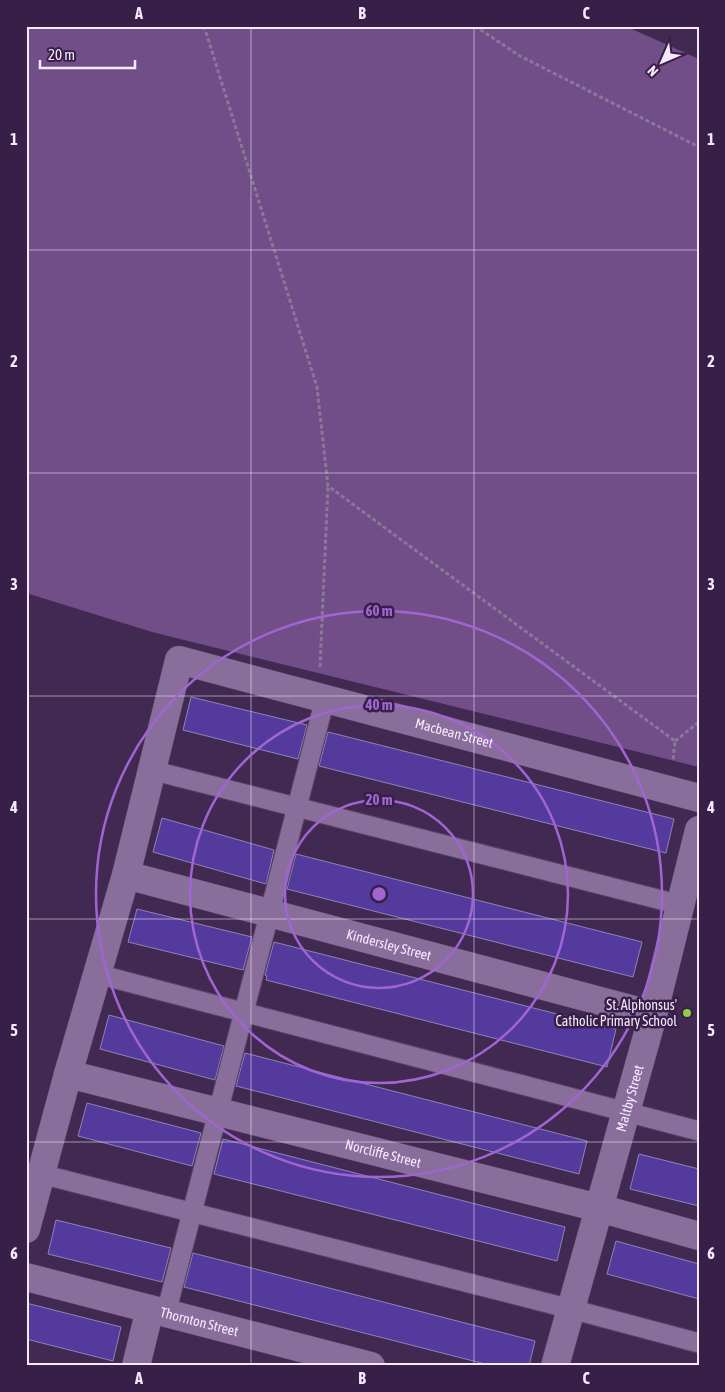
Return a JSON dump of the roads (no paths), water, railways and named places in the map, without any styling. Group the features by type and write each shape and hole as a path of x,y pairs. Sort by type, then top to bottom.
{"street":[{"name":"Macbean Street","path":"152,770 179,660 699,798"},
{"path":"26,1230 68,1074 126,875 152,770"},
{"name":"Maltby Street","path":"555,1366 653,1016 699,830"},
{"name":"Kindersley Street","path":"126,875 653,1016"},
{"name":"Norcliffe Street","path":"68,1074 599,1208 699,1236"},
{"name":"Thornton Street","path":"26,1277 158,1311 340,1362 371,1366"},
{"path":"136,1366 158,1311"}],"lane":[{"path":"158,1311 192,1213 297,807 322,699"},
{"path":"152,770 680,905"},
{"path":"97,974 699,1131"},
{"path":"41,1174 699,1343"}],"place":[{"name":"St. Alphonsus' Catholic Primary School","path":"687,1013"}]}
